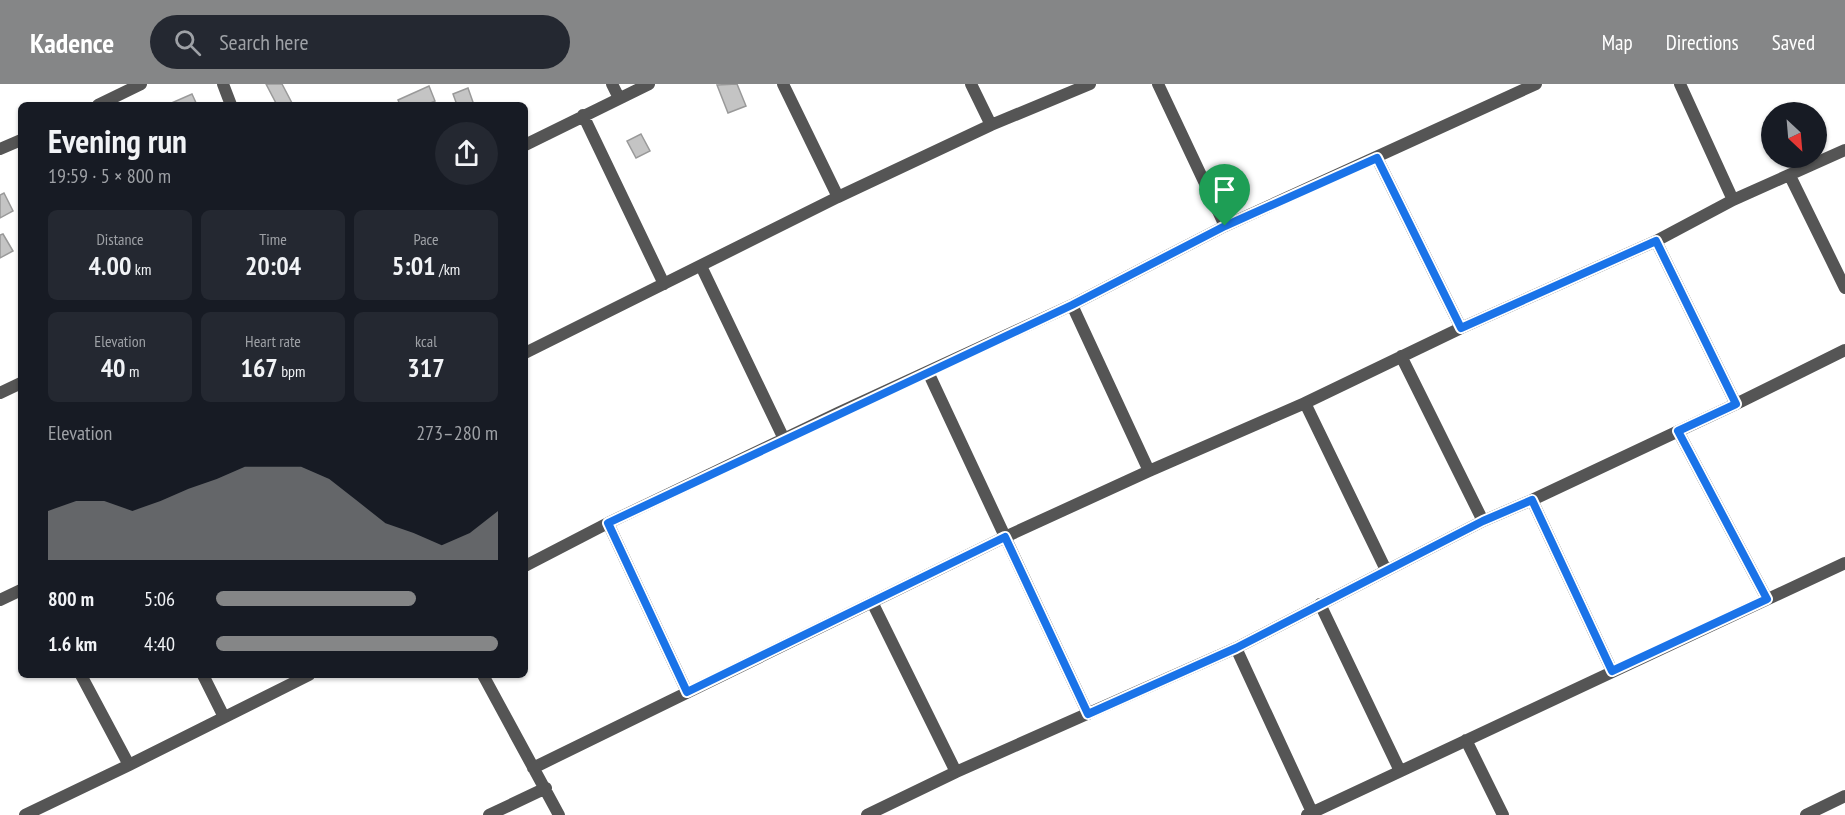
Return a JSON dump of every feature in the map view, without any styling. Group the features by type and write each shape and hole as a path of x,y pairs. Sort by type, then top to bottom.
{"street":[{"path":"104,102 141,84"},
{"path":"223,84 230,102"},
{"path":"612,84 619,98"},
{"path":"528,143 649,84"},
{"path":"783,84 838,197"},
{"path":"971,84 991,125"},
{"path":"528,352 838,197 991,125 1089,84"},
{"path":"1158,84 1225,226"},
{"path":"528,564 608,523 784,439 1072,305 1225,226 1536,84"},
{"path":"1680,84 1733,200"},
{"path":"583,115 664,284"},
{"path":"0,148 18,141"},
{"path":"533,768 1005,537 1305,403 1461,328 1656,241 1733,200 1845,150"},
{"path":"1377,158 1461,328"},
{"path":"1790,176 1845,288"},
{"path":"1656,241 1736,404"},
{"path":"701,266 784,439"},
{"path":"1072,305 1149,471"},
{"path":"867,815 957,772 1236,648 1483,521 1736,404 1845,350"},
{"path":"1401,356 1483,521"},
{"path":"928,372 1088,714"},
{"path":"0,393 18,384"},
{"path":"1305,403 1386,570"},
{"path":"1678,431 1767,599"},
{"path":"1532,500 1612,671"},
{"path":"608,523 687,692"},
{"path":"1236,648 1309,814 1845,563"},
{"path":"0,600 18,591"},
{"path":"872,602 957,772"},
{"path":"1320,604 1400,771"},
{"path":"83,678 129,765"},
{"path":"204,678 224,717"},
{"path":"25,815 303,678"},
{"path":"485,678 559,815"},
{"path":"1466,740 1503,815"},
{"path":"489,815 546,789"},
{"path":"1806,815 1845,796"}],"building":[{"path":"266,84 282,84 291,102 275,102"},
{"path":"737,84 746,106 728,113 717,85"},
{"path":"429,86 435,101 399,102 398,100"},
{"path":"468,88 473,102 456,102 453,94"},
{"path":"192,94 196,102 174,102"},
{"path":"641,134 650,151 636,158 627,141"},
{"path":"4,193 13,211 0,218 0,195"},
{"path":"3,234 13,251 0,258 0,235"}],"route":[{"path":"1377,158 1461,328 1656,241 1736,404 1678,431 1767,599 1612,671 1532,500 1483,521 1236,648 1088,714 1005,537 687,692 608,523 1072,305 1225,226 1377,158"}]}
